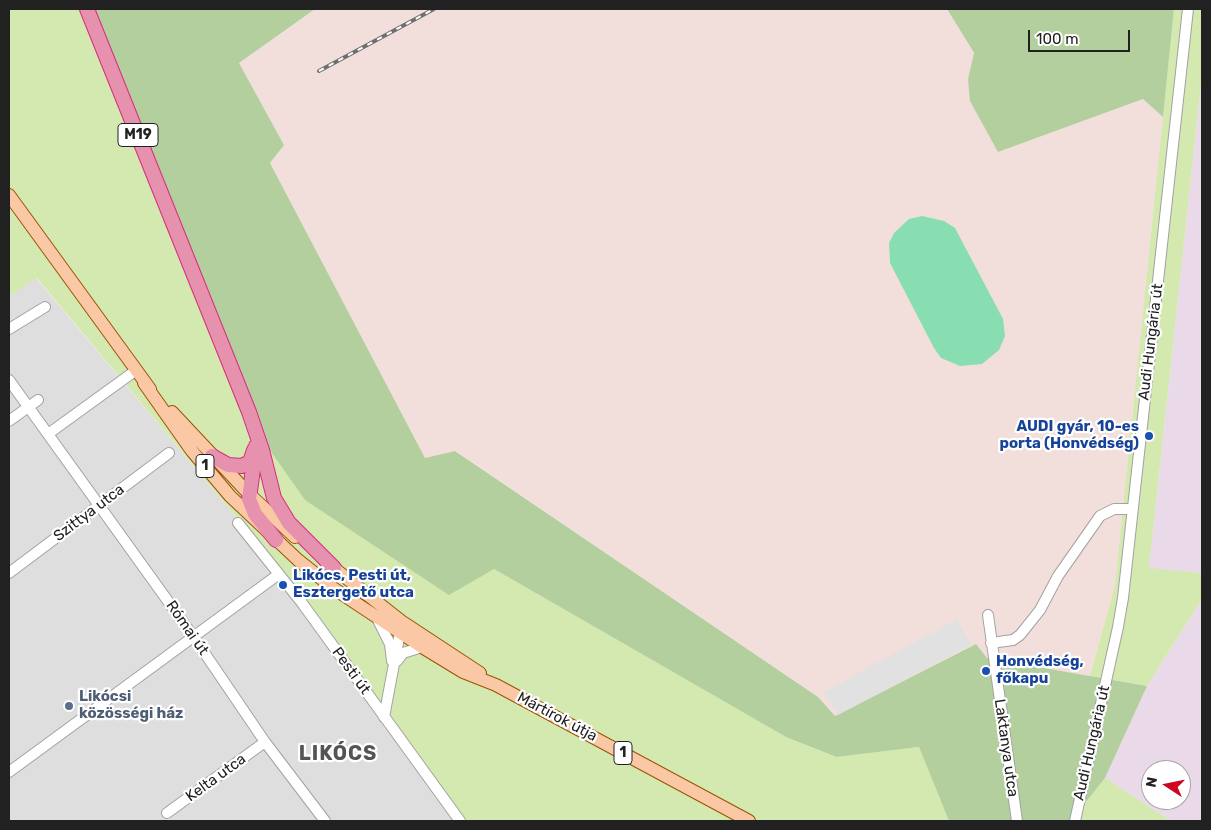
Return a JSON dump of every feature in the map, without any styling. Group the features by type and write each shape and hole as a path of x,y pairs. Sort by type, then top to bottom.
{"highway":[{"name":"M19","path":"87,9 249,412 256,437"},
{"path":"212,456 228,465 246,465 253,453 256,437"},
{"path":"256,437 256,457 249,494 252,509 276,540"},
{"path":"256,437 264,456 274,498 280,511 300,535 334,568"}],"main road":[{"name":"1","path":"9,195 169,420 236,502 276,540 333,588 376,616 401,627 496,685"},
{"name":"1","path":"144,383 249,494 294,537 334,568 422,647 463,672 496,685"},
{"name":"Mártírok útja","path":"496,685 749,821"}],"street":[{"name":"Audi Hungária út","path":"1074,821 1118,627 1152,341 1188,9"},
{"path":"9,329 45,308"},
{"path":"48,434 135,371"},
{"name":"Római út","path":"9,380 100,505 265,742 323,821"},
{"path":"9,421 38,400"},
{"name":"Szittya utca","path":"9,572 169,453"},
{"path":"991,643 1013,640 1020,635 1040,610 1058,576 1100,516 1114,509 1131,509"},
{"name":"Pesti út","path":"238,523 279,574 460,821"},
{"path":"9,772 279,574"},
{"name":"Laktanya utca","path":"988,615 1017,821"},
{"path":"376,616 390,644 392,672"},
{"path":"384,717 401,627"},
{"path":"392,672 403,653 422,647"},
{"name":"Kelta utca","path":"167,813 265,742"}],"shaded area":[{"path":"315,9 947,9 974,54 968,79 998,152 1143,99 1163,117 1115,585 1090,676 986,658 975,644 835,717 818,697 456,451 425,458 270,163 284,145 239,63"},
{"path":"1202,75 1202,573 1149,569"},
{"path":"36,278 296,589 467,821 9,821 9,296"},
{"path":"1202,599 1202,821 1171,821 1154,810 1191,810 1191,760 1141,760 1141,801 1105,778 1147,686"},
{"path":"957,619 971,645 838,715 824,692"}],"green space":[{"path":"9,9 89,9 494,569 786,737 835,757 919,747 949,821 467,821 296,589 37,278 9,296"},
{"path":"89,9 315,9 239,63 284,145 270,163 425,458 455,451 818,697 835,716 976,644 987,658 1147,686 1105,778 1071,821 949,821 919,747 836,757 786,737 494,569 449,595 305,500 253,426"},
{"path":"947,9 1174,9 1163,117 1143,99 998,152 970,101 968,79 974,53"},
{"path":"1174,9 1202,9 1202,75 1149,568 1202,573 1202,599 1147,686 1090,676 1115,585"},
{"path":"922,216 944,221 955,228 1003,319 1005,336 999,350 982,364 960,366 941,358 890,263 889,243 894,233 909,219"},
{"path":"1105,778 1141,801 1141,810 1154,810 1171,821 1071,821"}],"railway":[{"path":"319,71 434,9"}],"place":[{"name":"AUDI gyár, 10-es porta (Honvédség)","path":"1149,436"},
{"name":"Likócs, Pesti út, Esztergető utca","path":"283,585"},
{"name":"Honvédség, főkapu","path":"986,671"},
{"name":"Likócsi közösségi ház","path":"69,706"}],"district":[{"name":"LIKÓCS","path":"338,754"}]}
